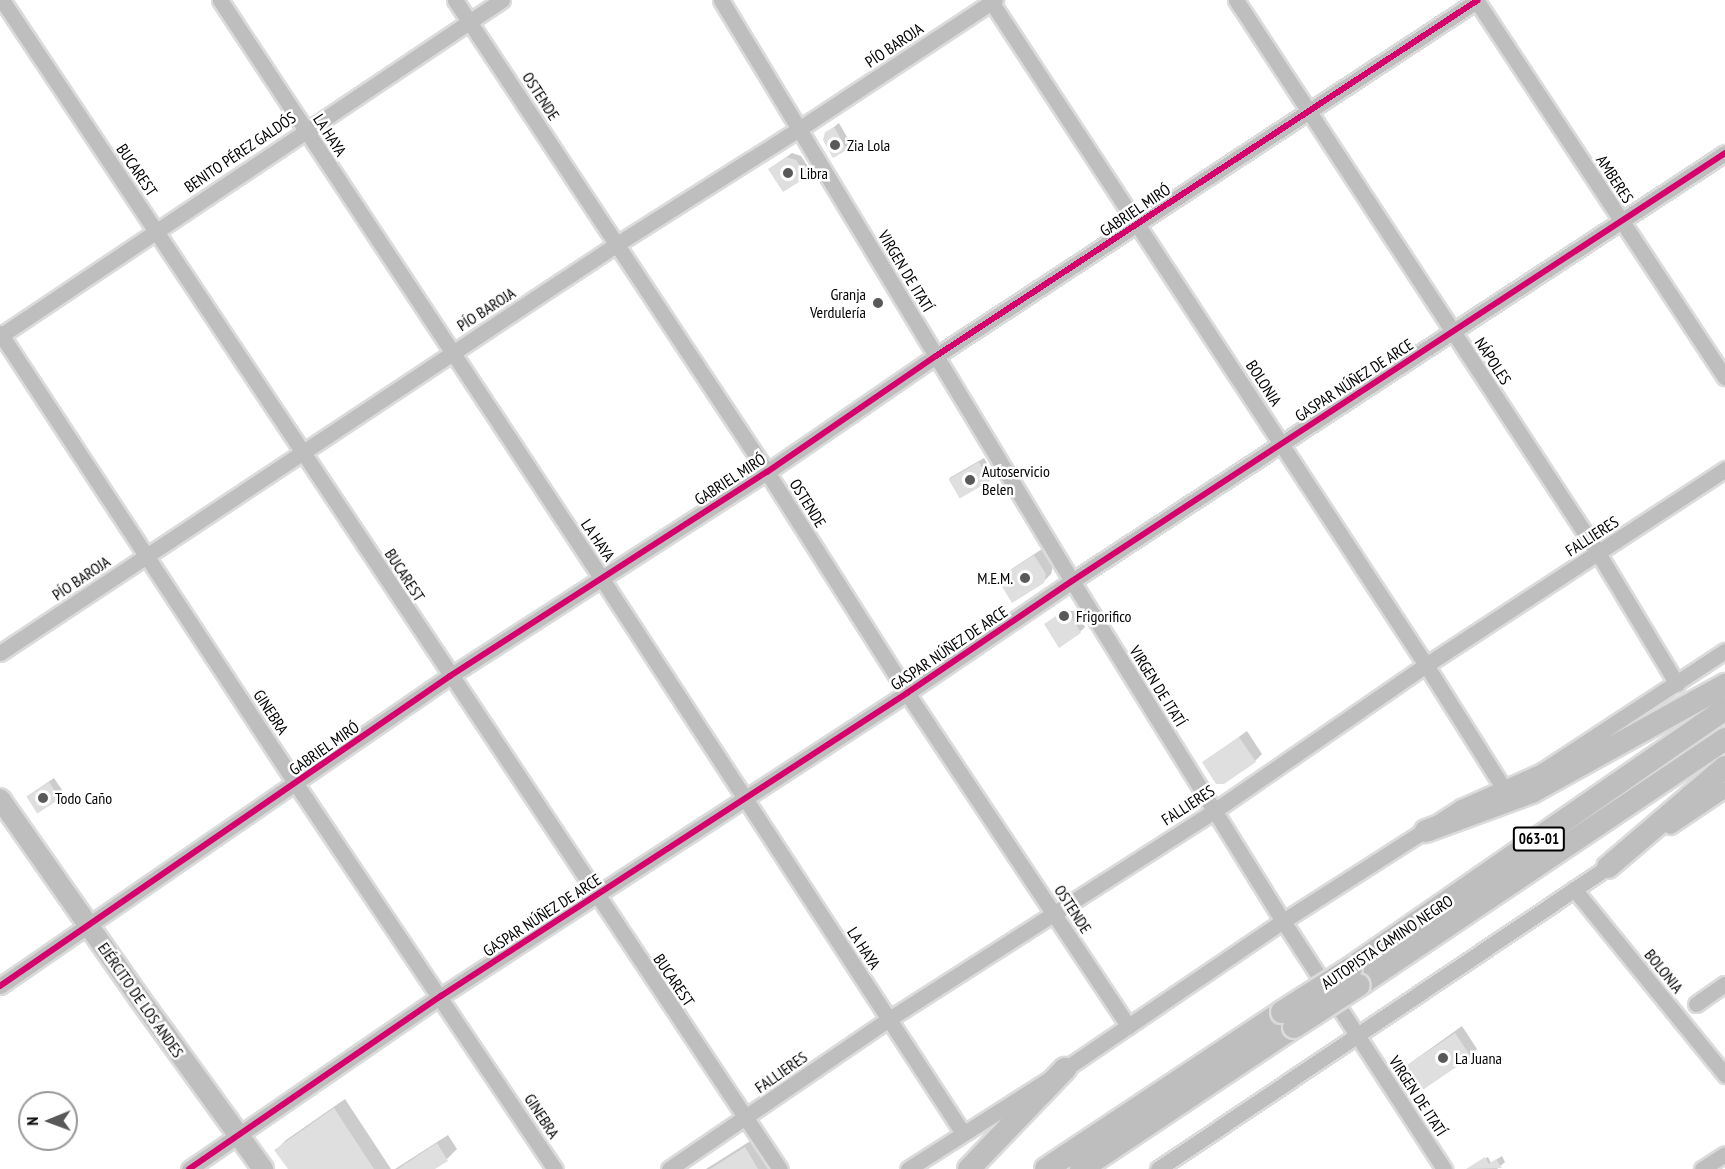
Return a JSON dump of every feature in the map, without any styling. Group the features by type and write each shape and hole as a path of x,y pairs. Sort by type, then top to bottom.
{"highway":[{"path":"1426,831 1532,792 1725,685"},
{"name":"AUTOPISTA CAMINO NEGRO","path":"1355,976 1725,709"},
{"name":"AUTOPISTA CAMINO NEGRO","path":"1046,1169 1288,1019 1725,739"},
{"path":"1608,867 1725,767"},
{"name":"AUTOPISTA CAMINO NEGRO","path":"1081,1169 1288,1019"},
{"path":"969,1169 1065,1069"}],"main road":[{"name":"EJÉRCITO DE LOS ANDES","path":"0,799 263,1169"}],"street":[{"name":"BUCAREST","path":"2,0 596,896 780,1169"},
{"name":"LA HAYA","path":"220,0 602,579 963,1133"},
{"name":"OSTENDE","path":"455,0 767,472 907,693 1128,1026"},
{"name":"BENITO PÉREZ GALDÓS","path":"0,335 502,0"},
{"name":"VIRGEN DE ITATÍ","path":"721,0 1072,581 1214,811 1444,1169"},
{"name":"NÁPOLES","path":"1236,0 1598,554 1677,684"},
{"name":"GABRIEL MIRÓ","path":"0,987 450,676 767,472 936,356 1477,0"},
{"name":"AMBERES","path":"1477,0 1725,377"},
{"name":"PÍO BAROJA","path":"0,653 617,244 800,129 992,1"},
{"name":"BOLONIA","path":"992,1 1426,665 1504,789"},
{"name":"GASPAR NÚÑEZ DE ARCE","path":"189,1169 441,996 746,799 1281,443 1725,153"},
{"name":"GINEBRA","path":"0,335 296,784 441,996 555,1169"},
{"name":"FALLIERES","path":"669,1169 889,1019 1214,811 1426,665 1725,469"},
{"path":"908,1169 1065,1069 1283,921 1470,801 1504,789 1542,771 1725,651"},
{"path":"1158,1169 1725,789"},
{"name":"BOLONIA","path":"1574,889 1725,1075"},
{"path":"1696,1004 1725,984"},
{"path":"1702,1169 1725,1154"}],"building":[{"name":"Zia Lola","path":"834,127 847,150 833,158 823,140 825,132"},
{"name":"Libra","path":"786,157 796,160 807,177 783,192 768,169"},
{"name":"Autoservicio Belen","path":"979,462 990,481 960,499 949,480"},
{"name":"M.E.M.","path":"1034,555 1046,574 1044,583 1012,603 1001,585 1008,582 1003,575"},
{"path":"1059,614 1070,615 1081,633 1059,648 1044,624"},
{"path":"1239,737 1256,762 1224,784 1216,784 1202,762"},
{"name":"Todo Caño","path":"49,782 60,799 37,813 26,797"},
{"name":"La Juana","path":"1455,1033 1471,1057 1414,1096 1398,1072"},
{"path":"334,1108 374,1169 288,1169 274,1150"},
{"path":"437,1143 448,1161 435,1169 398,1169"},
{"path":"745,1147 758,1169 710,1169"},
{"path":"1485,1157 1489,1164 1496,1159 1502,1168 1466,1169"}],"cycle path":[{"path":"0,986 450,676 767,472 936,356 1478,0"},
{"path":"189,1169 441,996 907,693 1072,581 1725,153"}],"place":[{"name":"Zia Lola","path":"835,145"},
{"name":"Libra","path":"788,173"},
{"name":"Granja Verdulería","path":"878,303"},
{"name":"Autoservicio Belen","path":"970,480"},
{"name":"M.E.M.","path":"1025,578"},
{"name":"Frigorifico","path":"1064,616"},
{"name":"Todo Caño","path":"43,798"},
{"name":"La Juana","path":"1443,1058"}]}
